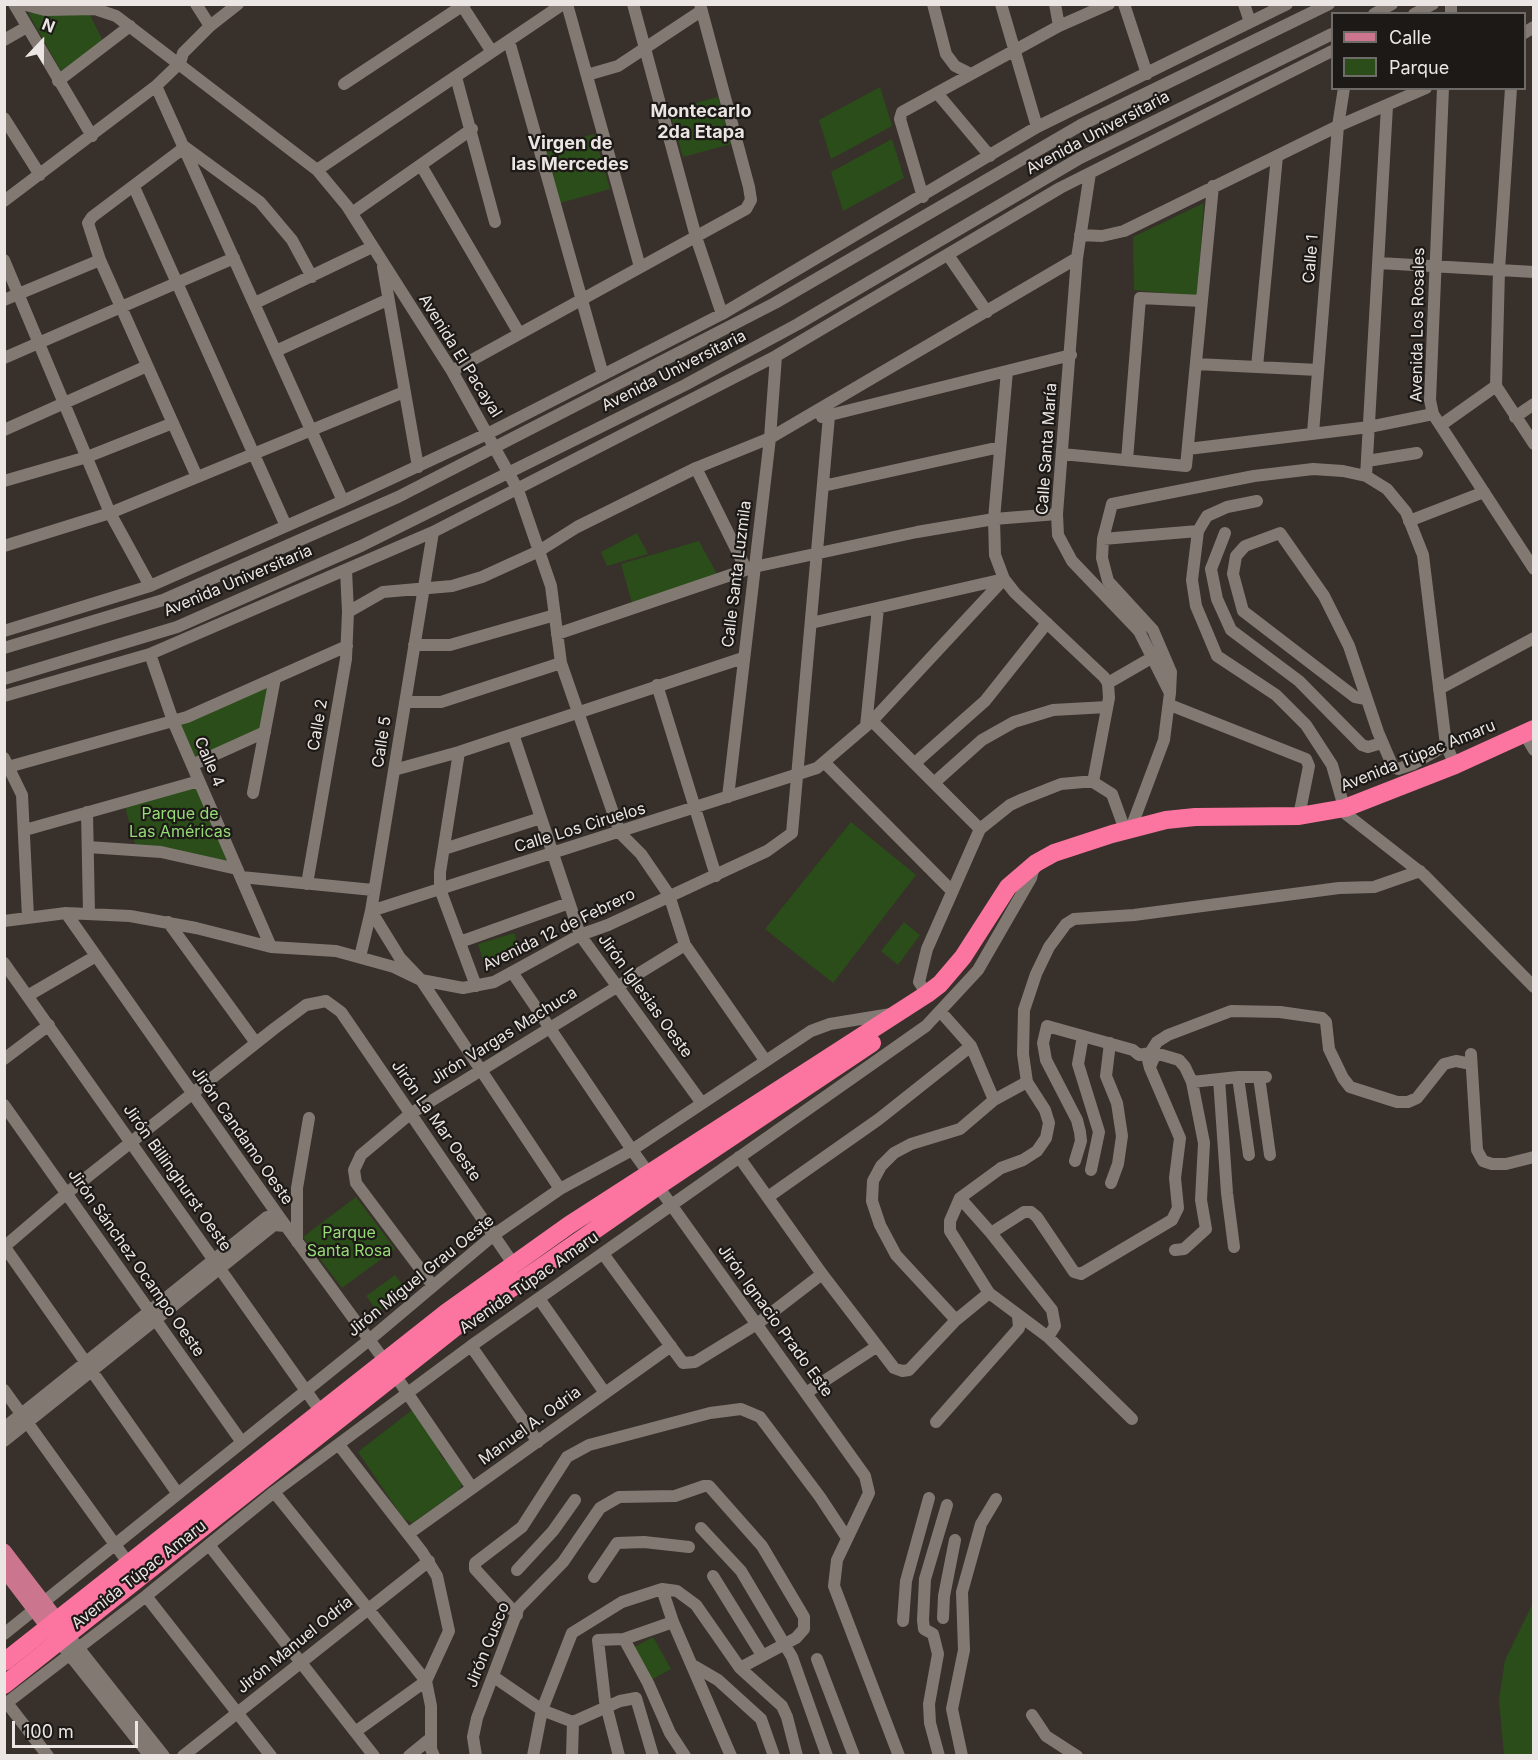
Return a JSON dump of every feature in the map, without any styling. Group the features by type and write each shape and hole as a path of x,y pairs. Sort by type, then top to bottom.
{"highway":[{"name":"Avenida Túpac Amaru","path":"5,1697 129,1564 321,1412 457,1326 653,1180 940,984 963,957 1008,887 1036,863 1054,853 1128,829 1195,817 1299,816 1345,808 1455,765 1529,731"},
{"name":"Avenida Túpac Amaru","path":"4,1662 63,1637 390,1368 447,1312 514,1264 653,1180 902,1023 927,994"}],"main road":[{"path":"4,1551 39,1606 63,1637"},
{"path":"4,1569 39,1606"}],"street":[{"path":"14,4 25,28 92,136"},
{"name":"Avenida El Pacayal","path":"22,4 45,10 95,9 111,14 130,26 317,171 334,188 352,213 382,264 452,371 489,433 518,490 551,586 561,663 620,833 640,854 669,895 685,945 765,1060"},
{"path":"196,4 210,26"},
{"path":"4,201 156,86 180,63 183,53 210,26 238,4"},
{"path":"317,171 565,4 640,267"},
{"path":"633,4 696,237 722,314"},
{"path":"933,4 945,54 955,66 970,74"},
{"path":"1001,4 1037,127"},
{"path":"1054,4 1059,26"},
{"path":"923,197 900,115 1013,50 1109,4"},
{"path":"1124,4 1147,74"},
{"path":"1244,4 1250,22"},
{"path":"4,631 150,586 343,501 489,433 722,314 923,197 1037,127 1287,4"},
{"name":"Avenida Universitaria","path":"4,648 163,600 398,497 695,347 1081,125 1329,4"},
{"path":"1378,12 1392,4"},
{"path":"1418,12 1433,4"},
{"path":"344,84 462,5 492,52"},
{"path":"452,371 746,209 751,200 701,8 618,66 587,75"},
{"path":"58,81 130,26"},
{"path":"4,40 25,28"},
{"name":"Avenida Universitaria","path":"4,679 177,627 361,546 635,410 798,324 1080,158 1331,34"},
{"path":"509,41 603,375"},
{"path":"8,695 150,654 433,532 776,356 1090,172 1331,51"},
{"path":"456,77 472,129 478,168 495,222"},
{"path":"156,86 343,501"},
{"name":"Calle 1","path":"1313,433 1338,126 1344,90"},
{"path":"1080,236 1102,236 1124,231 1338,126 1422,90"},
{"name":"Avenida Los Rosales","path":"1443,90 1430,400 1433,414 1533,569"},
{"path":"1511,90 1499,270 1496,386 1533,444"},
{"path":"937,93 990,156"},
{"path":"1133,150 1195,101"},
{"path":"1366,476 1387,106"},
{"path":"4,118 8,133 40,175"},
{"path":"352,213 422,167 472,129"},
{"path":"185,147 92,217 88,223 100,260 196,477"},
{"path":"185,147 260,202 292,240 312,276"},
{"path":"1257,367 1277,156"},
{"path":"422,167 519,333"},
{"name":"Calle Santa María","path":"1090,172 1077,258 1057,514 1058,535 1066,552 1134,624 1154,657 1170,699"},
{"path":"1062,454 1186,466 1213,186"},
{"path":"134,187 286,526"},
{"path":"255,303 372,247"},
{"path":"805,267 857,255"},
{"path":"948,255 987,312"},
{"path":"4,358 234,258"},
{"path":"348,612 383,592 452,586 539,551 577,527 696,468 770,438 1077,258"},
{"path":"4,260 110,513 150,586"},
{"path":"4,300 100,260"},
{"path":"1379,263 1533,272"},
{"path":"382,264 418,467"},
{"path":"1127,460 1140,298 1202,301"},
{"path":"276,351 387,300"},
{"path":"800,421 829,416 1071,354"},
{"name":"Calle Santa Luzmila","path":"728,797 750,568 770,438 776,356"},
{"path":"1196,364 1318,370"},
{"path":"4,430 147,366"},
{"path":"1007,371 994,519 995,555 1004,579 1108,683 1107,707 1094,782"},
{"path":"1442,425 1496,386"},
{"path":"4,546 110,513 404,392"},
{"path":"635,410 701,395"},
{"path":"1515,417 1533,404"},
{"path":"1188,449 1369,427 1433,414"},
{"path":"798,774 829,416"},
{"path":"4,481 87,457 174,423"},
{"path":"823,486 1000,447"},
{"path":"1367,461 1417,453"},
{"path":"696,468 750,568"},
{"path":"1128,829 1164,740 1171,672 1153,630 1108,581 1102,558 1103,538 1112,504 1124,501 1254,476 1313,469 1343,471 1366,476 1387,489 1406,512 1422,555 1446,745 1455,765"},
{"path":"1409,521 1437,508 1484,492"},
{"path":"1257,501 1227,507 1207,516 1198,531 1192,580 1196,606 1217,656 1276,695 1305,725 1332,765 1346,814 1420,872 1533,987"},
{"path":"557,634 750,568 994,519 1057,514"},
{"path":"262,537 335,523"},
{"path":"1103,538 1198,531"},
{"name":"Calle 5","path":"360,957 371,911 433,532"},
{"path":"1225,533 1211,569 1217,599 1231,630 1299,681 1362,744 1368,747 1382,743"},
{"path":"1366,699 1355,698 1243,611 1233,574 1236,556 1245,546 1280,533 1289,544 1335,615 1349,646 1388,762 1398,769 1413,764 1446,745"},
{"name":"Calle 2","path":"307,884 347,646 348,612 345,570"},
{"path":"811,622 1004,579"},
{"name":"Calle Los Ciruelos","path":"371,911 696,809 825,763 869,723 1004,579"},
{"path":"46,636 108,600"},
{"path":"200,616 272,603"},
{"path":"878,608 869,723 935,782 980,829"},
{"path":"414,645 450,645 555,615"},
{"path":"915,763 985,701 1047,623"},
{"path":"1439,688 1533,639"},
{"path":"28,917 22,795 6,762 173,721 347,646"},
{"path":"8,695 89,654"},
{"name":"Calle 4","path":"150,654 173,721 271,947"},
{"path":"1108,683 1154,657"},
{"path":"394,770 513,735 743,658"},
{"path":"405,702 441,702 561,663"},
{"path":"253,793 275,678"},
{"path":"657,685 716,876"},
{"path":"1170,699 1306,759 1309,766 1299,816"},
{"path":"935,782 982,740 1014,722 1053,710 1107,707"},
{"path":"1529,731 1533,750"},
{"path":"192,765 265,732"},
{"name":"Jirón Iglesias Oeste","path":"513,735 580,934 702,1102"},
{"path":"459,752 440,872 440,889 476,986"},
{"path":"825,763 952,891"},
{"name":"Avenida 12 de Febrero","path":"4,921 89,913 168,922 271,947 313,948 360,957 444,986 476,986 494,982 580,934 608,925 767,851 792,833 798,774"},
{"path":"25,830 199,781"},
{"path":"927,994 920,982 921,969 980,829 1010,805 1036,793 1072,782 1094,782 1112,794 1128,829"},
{"path":"87,812 89,913"},
{"path":"444,849 541,818"},
{"path":"88,847 161,852 239,873 307,884 373,890"},
{"name":"Avenida Túpac Amaru","path":"63,1637 146,1596 274,1492 471,1347 904,1043 940,1011 978,970 1031,878 1036,863"},
{"path":"1132,1419 1048,1336 989,1293 950,1231 950,1221 960,1198 1001,1168 1023,1160 1037,1151 1046,1138 1049,1123 1045,1110 1027,1082 1023,1054 1024,1010 1036,974 1049,947 1066,924 1074,919 1134,915 1339,888 1374,887 1420,872"},
{"path":"460,942 569,903"},
{"path":"371,911 400,958 422,980 560,1190"},
{"name":"Jirón Candamo Oeste","path":"66,914 282,1222 408,1393 472,1488"},
{"path":"168,922 256,1043 67,1192 5,1246 178,1494"},
{"name":"Jirón Vargas Machuca","path":"433,1286 356,1183 354,1170 361,1155 410,1114 685,945"},
{"path":"29,995 96,956"},
{"name":"Jirón Billinghurst Oeste","path":"4,963 29,995 321,1412"},
{"name":"Jirón Ignacio Prado Este","path":"512,972 653,1180 865,1476 869,1493 847,1538"},
{"name":"Jirón La Mar Oeste","path":"256,1043 306,1005 326,1001 341,1012 514,1264"},
{"path":"940,1011 971,1046 994,1100"},
{"path":"991,1233 1024,1212 1030,1212 1037,1217 1074,1272 1081,1274 1172,1220 1178,1208 1175,1178 1180,1138 1148,1060 1157,1042 1168,1035 1231,1011 1280,1012 1322,1018 1326,1022 1329,1048 1343,1078 1350,1087 1365,1093 1408,1102 1417,1098 1444,1064 1471,1059 1477,1150 1483,1161 1492,1164 1506,1164 1533,1157"},
{"name":"Jirón Miguel Grau Oeste","path":"4,1635 241,1441 369,1340 495,1234 560,1190 632,1150 765,1060 821,1026 898,1013"},
{"path":"4,1059 49,1025"},
{"path":"1076,1161 1081,1140 1077,1120 1055,1082 1046,1060 1043,1043 1047,1026 1133,1050 1139,1055 1150,1053"},
{"path":"1083,1036 1078,1064 1099,1132 1091,1170"},
{"path":"1110,1043 1106,1076 1116,1103 1122,1136 1118,1164 1111,1183"},
{"path":"768,1197 879,1119 971,1046"},
{"path":"1150,1068 1155,1055 1179,1060 1192,1082 1204,1143 1201,1200 1207,1223 1203,1234 1184,1249 1175,1250"},
{"path":"1238,1077 1249,1155"},
{"path":"1192,1082 1263,1077 1270,1155"},
{"path":"1219,1079 1227,1193 1234,1247"},
{"path":"956,1320 896,1255 880,1225 872,1202 873,1181 881,1166 894,1153 911,1144 960,1129 994,1100 1027,1082"},
{"name":"Jirón Sánchez Ocampo Oeste","path":"4,1105 241,1441"},
{"path":"297,1242 297,1188 309,1118"},
{"path":"740,1157 822,1274 894,1368 902,1371 909,1370 956,1320 989,1293"},
{"path":"960,1198 1052,1310 1054,1326 1048,1336"},
{"path":"4,1441 25,1418 218,1264 267,1217 275,1215 282,1222"},
{"path":"604,1255 683,1363 695,1362 757,1324 822,1274"},
{"path":"540,1300 605,1393"},
{"path":"936,1422 1019,1328 1018,1316"},
{"name":"Manuel A. Odria","path":"408,1534 671,1346"},
{"path":"471,1347 538,1442"},
{"path":"806,1393 876,1347"},
{"path":"4,1390 129,1564"},
{"path":"517,1615 474,1566 477,1560 522,1527 559,1466 578,1450 735,1408 760,1417 771,1428 847,1538 837,1560 834,1586 899,1755"},
{"path":"4,1428 25,1418"},
{"path":"339,1445 429,1561 437,1576 449,1631 426,1681 355,1732"},
{"name":"Jirón Cusco","path":"476,1755 473,1737 477,1718 524,1601 563,1562 593,1518 610,1500 629,1496 675,1496 709,1486 762,1546 804,1617 802,1634 783,1643"},
{"path":"274,1492 426,1681 431,1706 430,1738 434,1755"},
{"path":"903,1621 906,1581 929,1498"},
{"path":"962,1755 952,1709 964,1650 962,1592 981,1524 996,1499"},
{"path":"517,1570 553,1531 575,1500"},
{"path":"939,1755 930,1723 929,1704 938,1654 933,1634 924,1629 923,1620 925,1579 947,1504"},
{"path":"701,1528 741,1571 783,1643 799,1674 827,1755"},
{"path":"943,1618 944,1596 955,1540"},
{"path":"594,1577 617,1543 644,1542 689,1547"},
{"path":"209,1545 374,1755"},
{"name":"Jirón Manuel Odría","path":"183,1755 366,1608 429,1561"},
{"path":"713,1576 762,1655"},
{"path":"662,1589 673,1622 732,1755"},
{"path":"533,1755 542,1710 572,1633 622,1602 662,1589 677,1591 696,1605 740,1668 782,1706 797,1755"},
{"path":"146,1596 271,1755"},
{"path":"598,1616 598,1640 606,1708 619,1755"},
{"path":"598,1640 624,1639 673,1622"},
{"path":"63,1637 150,1755"},
{"path":"63,1637 164,1755"},
{"path":"624,1639 648,1683 670,1733 685,1755"},
{"path":"740,1668 783,1643"},
{"path":"817,1659 854,1755"},
{"path":"694,1666 718,1680 761,1719 774,1755"},
{"path":"494,1677 542,1710 573,1722 636,1698 653,1755"},
{"path":"5,1697 48,1755"},
{"path":"1032,1715 1046,1736 1077,1755"},
{"path":"572,1755 573,1722"},
{"path":"409,1755 430,1738"}],"green space":[{"path":"88,11 103,41 61,71 28,13"},
{"path":"880,87 892,126 831,159 819,120"},
{"path":"718,97 731,144 683,157 669,110"},
{"path":"594,134 610,189 560,203 545,148"},
{"path":"892,139 904,178 843,211 831,172"},
{"path":"1204,203 1197,296 1134,290 1133,237"},
{"path":"637,533 648,554 607,566 601,552"},
{"path":"699,541 718,576 632,603 621,564"},
{"path":"270,686 262,730 195,758 180,724"},
{"name":"Parque de Las Américas","path":"197,786 231,865 136,847 125,807"},
{"path":"851,822 916,875 833,983 765,929"},
{"path":"904,922 920,935 898,965 881,951"},
{"path":"514,933 521,956 485,967 478,944"},
{"name":"Parque Santa Rosa","path":"356,1197 395,1249 342,1288 303,1237"},
{"path":"395,1275 407,1291 378,1312 366,1296"},
{"path":"412,1410 440,1447 439,1453 444,1460 449,1460 462,1484 459,1490 412,1523 403,1518 358,1452"},
{"path":"1533,1603 1533,1755 1504,1755 1499,1700 1505,1660"},
{"path":"653,1637 671,1669 651,1680 633,1648"}],"district":[{"name":"Montecarlo 2da Etapa","path":"701,122"},
{"name":"Virgen de las Mercedes","path":"570,154"}]}
